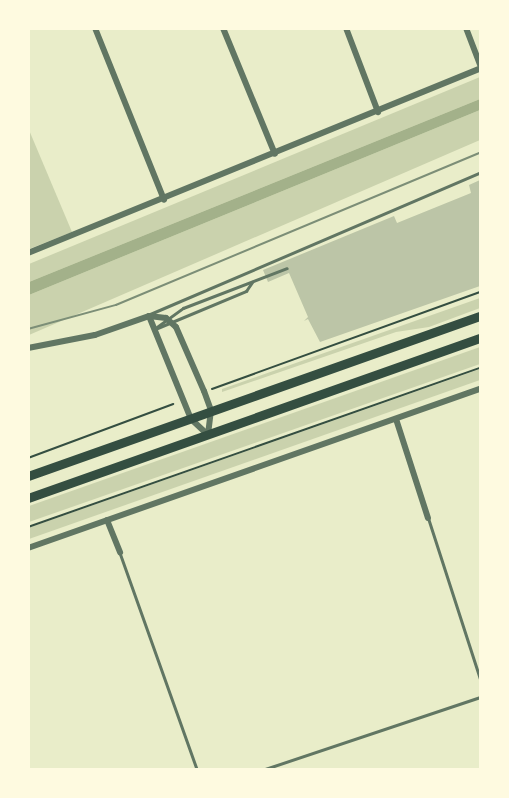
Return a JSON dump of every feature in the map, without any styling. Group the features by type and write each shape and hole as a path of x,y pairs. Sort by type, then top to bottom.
{"main road":[{"path":"28,476 480,316"},
{"path":"28,498 480,338"}],"street":[{"path":"95,28 164,200"},
{"path":"223,28 275,154"},
{"path":"346,28 378,112"},
{"path":"28,253 378,112 480,67 465,28"},
{"path":"148,316 191,419 208,435"},
{"path":"28,348 95,335 148,316 166,318 173,323 211,410 208,435"},
{"path":"28,548 480,389"},
{"path":"396,419 428,518"},
{"path":"107,520 120,554"}],"lane":[{"path":"148,316 164,305 479,173"},
{"path":"154,329 166,318 242,283 252,282 287,268"},
{"path":"154,329 246,291 252,282"},
{"path":"428,518 480,679"},
{"path":"120,554 197,770"},
{"path":"262,770 480,697"}],"path":[{"path":"204,391 480,292"},
{"path":"28,527 480,368"},
{"path":"28,458 184,400"}],"shaded area":[{"path":"480,77 480,99 29,282 29,264"},
{"path":"480,99 480,110 29,295 29,282"},
{"path":"480,110 480,140 29,335 29,295"},
{"path":"29,130 72,232 28,249"},
{"path":"480,298 480,308 429,327 396,332 222,392 222,389"},
{"path":"480,347 480,364 29,522 29,506"},
{"path":"480,369 480,380 29,539 28,528"}],"building":[{"path":"480,180 480,286 320,342 308,319 304,321 308,317 289,273 268,282 263,270 394,216 397,223 471,193 469,185"}],"tram line":[{"path":"28,329 116,305 480,153"}]}
